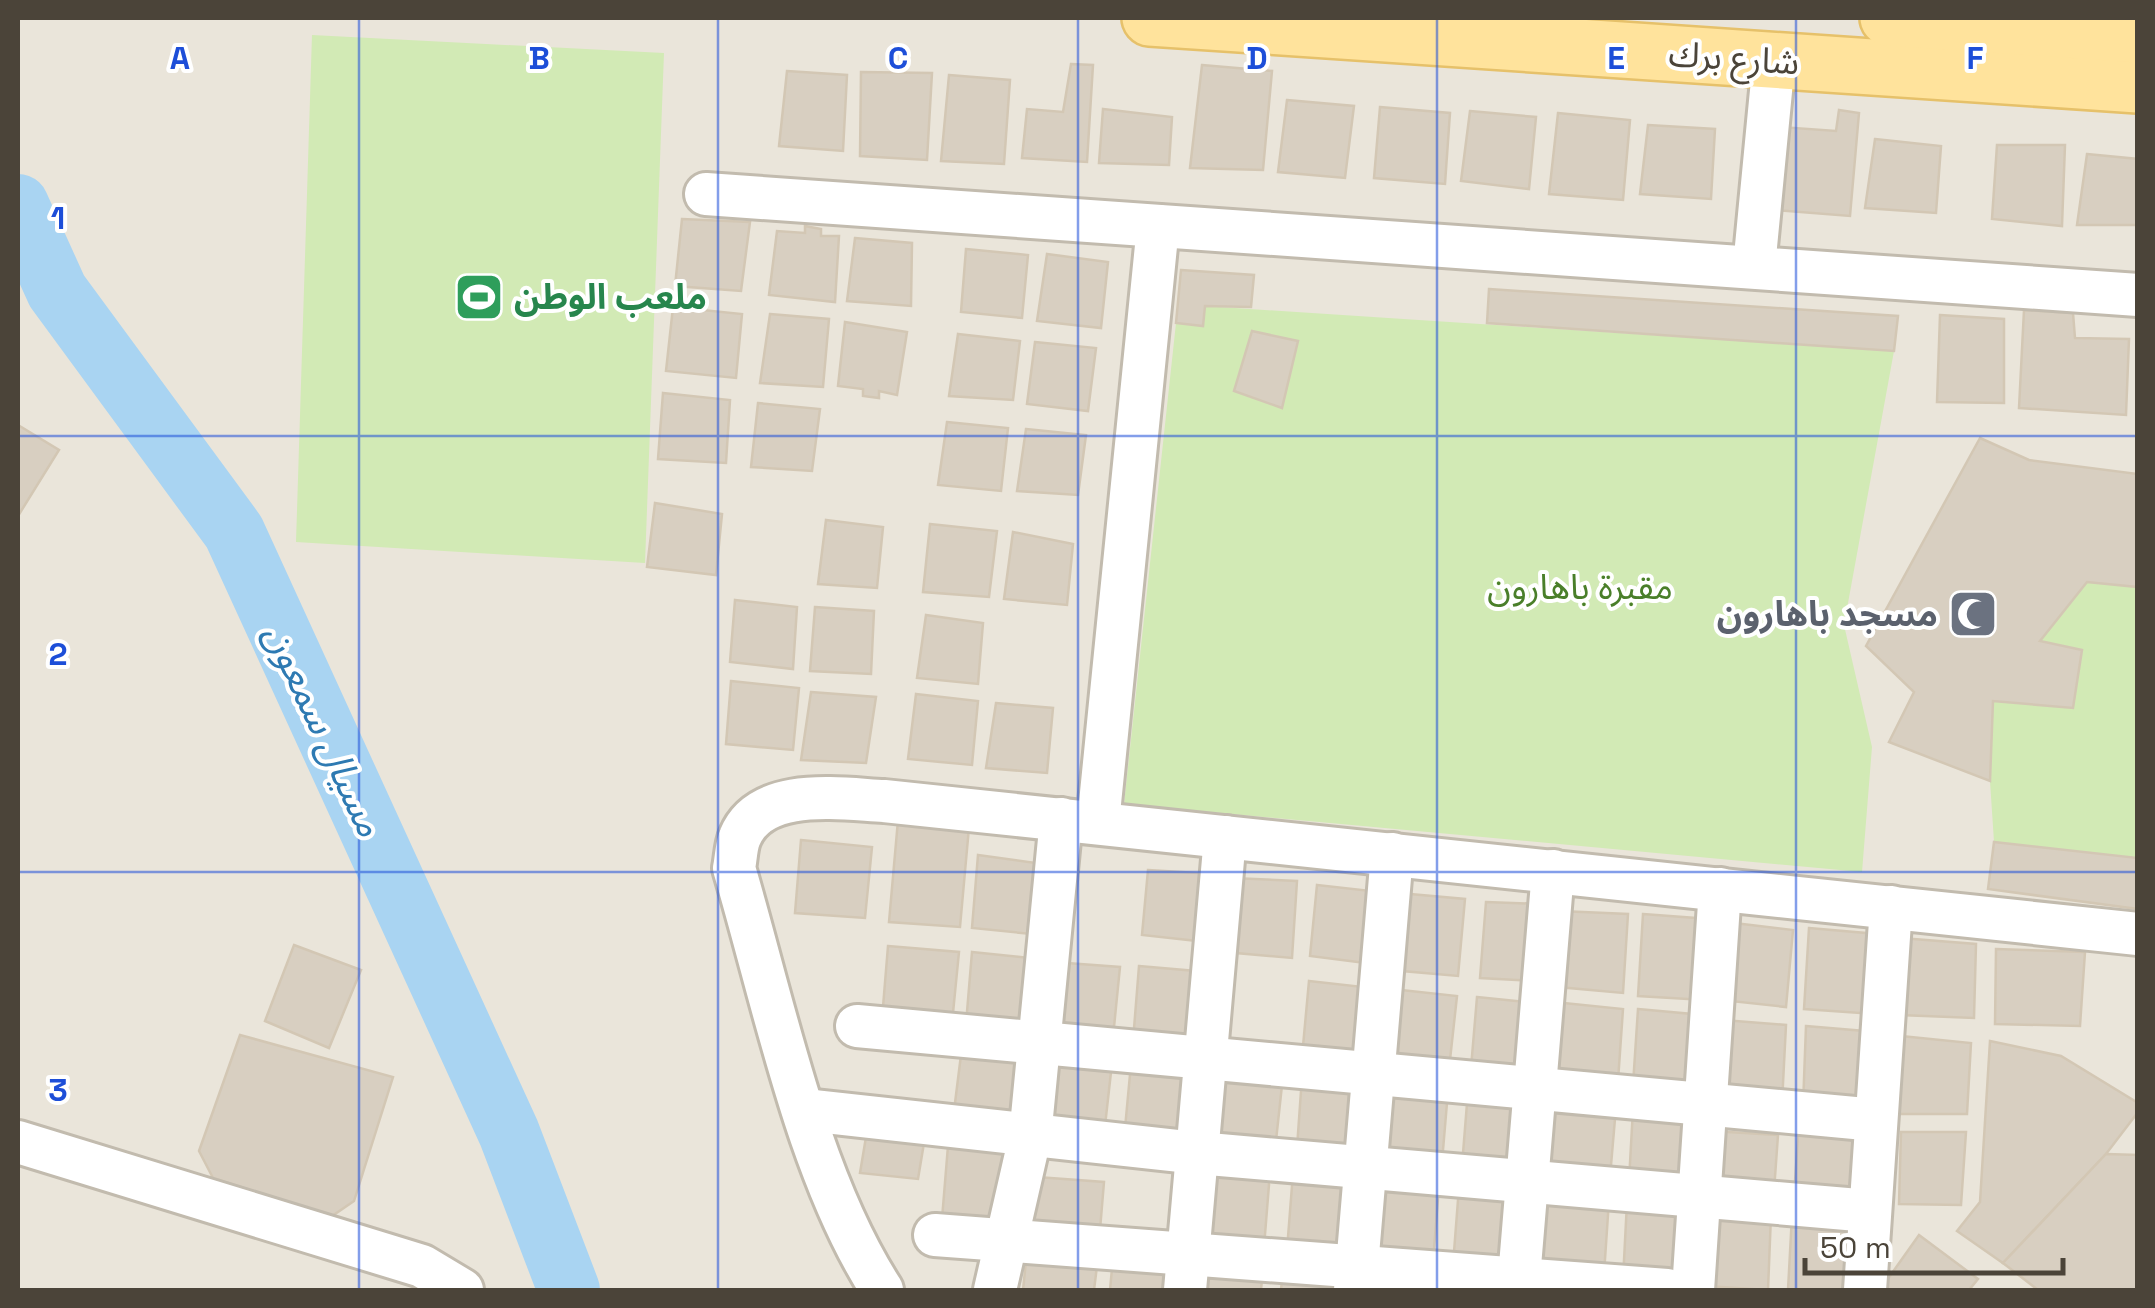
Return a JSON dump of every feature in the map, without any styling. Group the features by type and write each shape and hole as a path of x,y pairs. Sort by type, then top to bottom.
{"main road":[{"name":"شارع برك","path":"1150,18 2138,85"},
{"path":"1888,18 2138,35"}],"street":[{"path":"1754,267 1774,60"},
{"path":"706,194 2138,295"},
{"path":"996,1290 1030,1137 1039,1044 1079,822 1158,226"},
{"path":"882,1290 854,1248 835,1203 734,868 740,836 762,809 814,798 884,800 2138,934"},
{"path":"1187,1272 1226,836"},
{"path":"1356,1279 1392,854"},
{"path":"1518,1285 1552,871"},
{"path":"1693,1290 1720,889"},
{"path":"1865,1290 1891,907"},
{"path":"857,1026 1876,1120"},
{"path":"806,1110 1196,1153 1870,1212"},
{"path":"18,1142 422,1266 462,1290"},
{"path":"935,1235 1008,1242 1187,1272 1667,1290"}],"shaded area":[{"path":"18,18 2137,18 2137,1290 18,1290"}],"green space":[{"name":"ملعب الوطن","path":"312,35 664,53 645,563 296,542"},
{"name":"مقبرة باهارون","path":"1205,306 1894,351 1844,625 1872,747 1862,872 1124,804 1176,323 1203,326"},
{"path":"2087,582 2137,587 2137,858 1994,842 1990,781 1993,701 2073,708 2082,650 2040,641"}],"building":[{"path":"1071,64 1093,65 1087,162 1022,158 1027,109 1063,112"},
{"path":"1202,65 1272,71 1263,170 1190,168"},
{"path":"787,71 847,75 843,151 779,146"},
{"path":"861,72 932,73 927,160 860,156"},
{"path":"949,75 1010,80 1004,164 941,161"},
{"path":"1287,100 1354,106 1345,178 1278,172"},
{"path":"1380,107 1450,113 1445,184 1374,178"},
{"path":"1103,109 1172,117 1169,165 1099,163"},
{"path":"1839,110 1859,113 1850,216 1774,210 1781,127 1836,131"},
{"path":"1470,111 1536,117 1529,189 1461,181"},
{"path":"1558,113 1630,120 1623,200 1549,194"},
{"path":"1648,125 1715,129 1711,199 1640,194"},
{"path":"1875,139 1941,146 1936,213 1865,208"},
{"path":"1997,145 2065,145 2062,226 1992,219"},
{"path":"2087,154 2138,159 2138,225 2077,225"},
{"path":"682,219 750,222 741,291 675,286"},
{"path":"805,226 821,229 821,236 839,236 835,302 769,295 777,231 805,233"},
{"path":"855,238 912,243 911,306 847,301"},
{"path":"966,249 1028,255 1022,318 961,312"},
{"path":"1047,254 1108,262 1101,328 1037,321"},
{"path":"1181,270 1254,275 1251,307 1205,306 1203,326 1176,323"},
{"path":"1489,289 1898,316 1894,351 1487,323"},
{"path":"673,307 742,314 736,378 666,371"},
{"path":"2024,310 2073,313 2075,338 2129,339 2126,415 2019,408"},
{"path":"770,314 829,319 823,387 760,383"},
{"path":"1940,315 2004,319 2004,403 1937,402"},
{"path":"845,322 907,332 897,395 879,391 879,398 863,396 863,389 838,386"},
{"path":"1252,331 1298,341 1282,408 1234,391"},
{"path":"958,334 1020,341 1013,400 949,396"},
{"path":"1035,342 1096,348 1088,411 1027,404"},
{"path":"663,393 730,400 726,463 658,459"},
{"path":"758,403 820,409 812,471 751,467"},
{"path":"947,422 1008,428 1001,491 938,485"},
{"path":"18,425 59,450 18,516"},
{"path":"1026,429 1086,435 1078,495 1017,491"},
{"name":"مسجد باهارون","path":"1980,438 2029,460 2138,474 2138,587 2087,582 2040,641 2082,650 2073,708 1993,701 1990,781 1889,742 1914,692 1866,646"},
{"path":"655,503 722,514 716,575 647,567"},
{"path":"826,520 883,527 877,588 818,584"},
{"path":"930,524 997,531 989,597 923,592"},
{"path":"1013,532 1073,544 1067,605 1004,599"},
{"path":"735,600 797,607 793,669 730,662"},
{"path":"815,607 874,611 871,674 810,671"},
{"path":"926,615 983,623 978,684 917,678"},
{"path":"731,681 799,688 793,750 726,744"},
{"path":"811,692 876,697 866,763 801,760"},
{"path":"916,694 978,701 972,765 908,759"},
{"path":"996,703 1053,708 1047,773 986,768"},
{"path":"898,820 969,827 960,927 889,922"},
{"path":"801,840 872,847 865,918 795,913"},
{"path":"1994,842 2138,858 2138,909 1988,889"},
{"path":"978,855 1050,865 1042,935 972,928"},
{"path":"1148,870 1214,874 1207,942 1142,935"},
{"path":"1232,878 1297,881 1292,958 1225,952"},
{"path":"1317,885 1380,892 1374,964 1310,956"},
{"path":"1399,893 1465,899 1458,976 1391,970"},
{"path":"1486,902 1542,904 1536,981 1480,978"},
{"path":"1560,911 1628,914 1623,993 1558,987"},
{"path":"1643,914 1709,919 1704,1000 1638,996"},
{"path":"1726,922 1793,930 1786,1007 1721,1000"},
{"path":"1809,928 1877,934 1874,1014 1804,1009"},
{"path":"1901,938 1976,944 1974,1018 1900,1015"},
{"path":"294,945 361,970 329,1048 265,1021"},
{"path":"888,946 959,952 952,1023 882,1019"},
{"path":"1996,949 2085,952 2080,1026 1995,1024"},
{"path":"972,952 1039,959 1032,1031 966,1024"},
{"path":"1053,962 1120,967 1113,1037 1047,1033"},
{"path":"1139,966 1207,972 1199,1047 1133,1041"},
{"path":"1309,981 1372,988 1365,1063 1302,1057"},
{"path":"1392,989 1457,996 1449,1069 1385,1065"},
{"path":"1477,997 1535,1003 1528,1072 1471,1068"},
{"path":"1554,1002 1623,1009 1618,1081 1549,1074"},
{"path":"1638,1009 1703,1015 1698,1091 1633,1085"},
{"path":"1723,1020 1786,1025 1782,1103 1719,1099"},
{"path":"1806,1026 1876,1032 1870,1113 1803,1106"},
{"path":"240,1035 393,1077 354,1201 332,1216 213,1178 199,1151"},
{"path":"1901,1036 1971,1043 1967,1114 1899,1114"},
{"path":"1990,1041 2061,1056 2138,1103 2138,1112 2106,1154 2003,1263 1957,1231 1980,1202"},
{"path":"962,1047 1027,1055 1021,1126 953,1119"},
{"path":"1045,1056 1112,1063 1104,1135 1039,1129"},
{"path":"1131,1064 1197,1071 1190,1144 1124,1139"},
{"path":"1215,1070 1283,1076 1275,1150 1210,1144"},
{"path":"1302,1077 1362,1084 1357,1154 1297,1148"},
{"path":"1384,1085 1448,1091 1442,1162 1378,1157"},
{"path":"1468,1091 1526,1094 1520,1172 1462,1166"},
{"path":"1549,1100 1616,1107 1610,1177 1544,1172"},
{"path":"1633,1109 1695,1113 1690,1182 1629,1181"},
{"path":"1799,1121 1864,1128 1859,1204 1794,1197"},
{"path":"867,1131 926,1131 918,1179 860,1173"},
{"path":"1711,1131 1778,1135 1774,1191 1708,1188"},
{"path":"1901,1132 1966,1132 1961,1205 1899,1204"},
{"path":"948,1146 1015,1153 1008,1224 942,1219"},
{"path":"2106,1154 2138,1155 2138,1290 2038,1290 2003,1263"},
{"path":"1209,1166 1270,1172 1264,1247 1202,1242"},
{"path":"1293,1173 1354,1178 1347,1254 1287,1250"},
{"path":"1037,1177 1104,1182 1100,1230 1032,1223"},
{"path":"1375,1181 1439,1186 1433,1261 1369,1255"},
{"path":"1459,1187 1519,1192 1513,1268 1453,1265"},
{"path":"1541,1195 1609,1200 1604,1274 1536,1267"},
{"path":"1627,1202 1690,1206 1685,1284 1623,1280"},
{"path":"1710,1211 1771,1215 1768,1290 1705,1286"},
{"path":"1792,1215 1857,1220 1853,1290 1788,1290"},
{"path":"1919,1235 1978,1279 1969,1290 1880,1290"},
{"path":"1027,1251 1098,1258 1094,1290 1023,1290"},
{"path":"1113,1258 1179,1264 1177,1290 1110,1290"},
{"path":"1200,1263 1263,1269 1261,1290 1197,1290"},
{"path":"1283,1270 1338,1275 1336,1290 1281,1290"}],"waterway":[{"name":"مسيال سمعون","path":"18,205 57,291 234,532 509,1133 569,1290"}],"place":[{"name":"ملعب الوطن","path":"479,297"},
{"name":"مسجد باهارون","path":"1973,614"}]}
